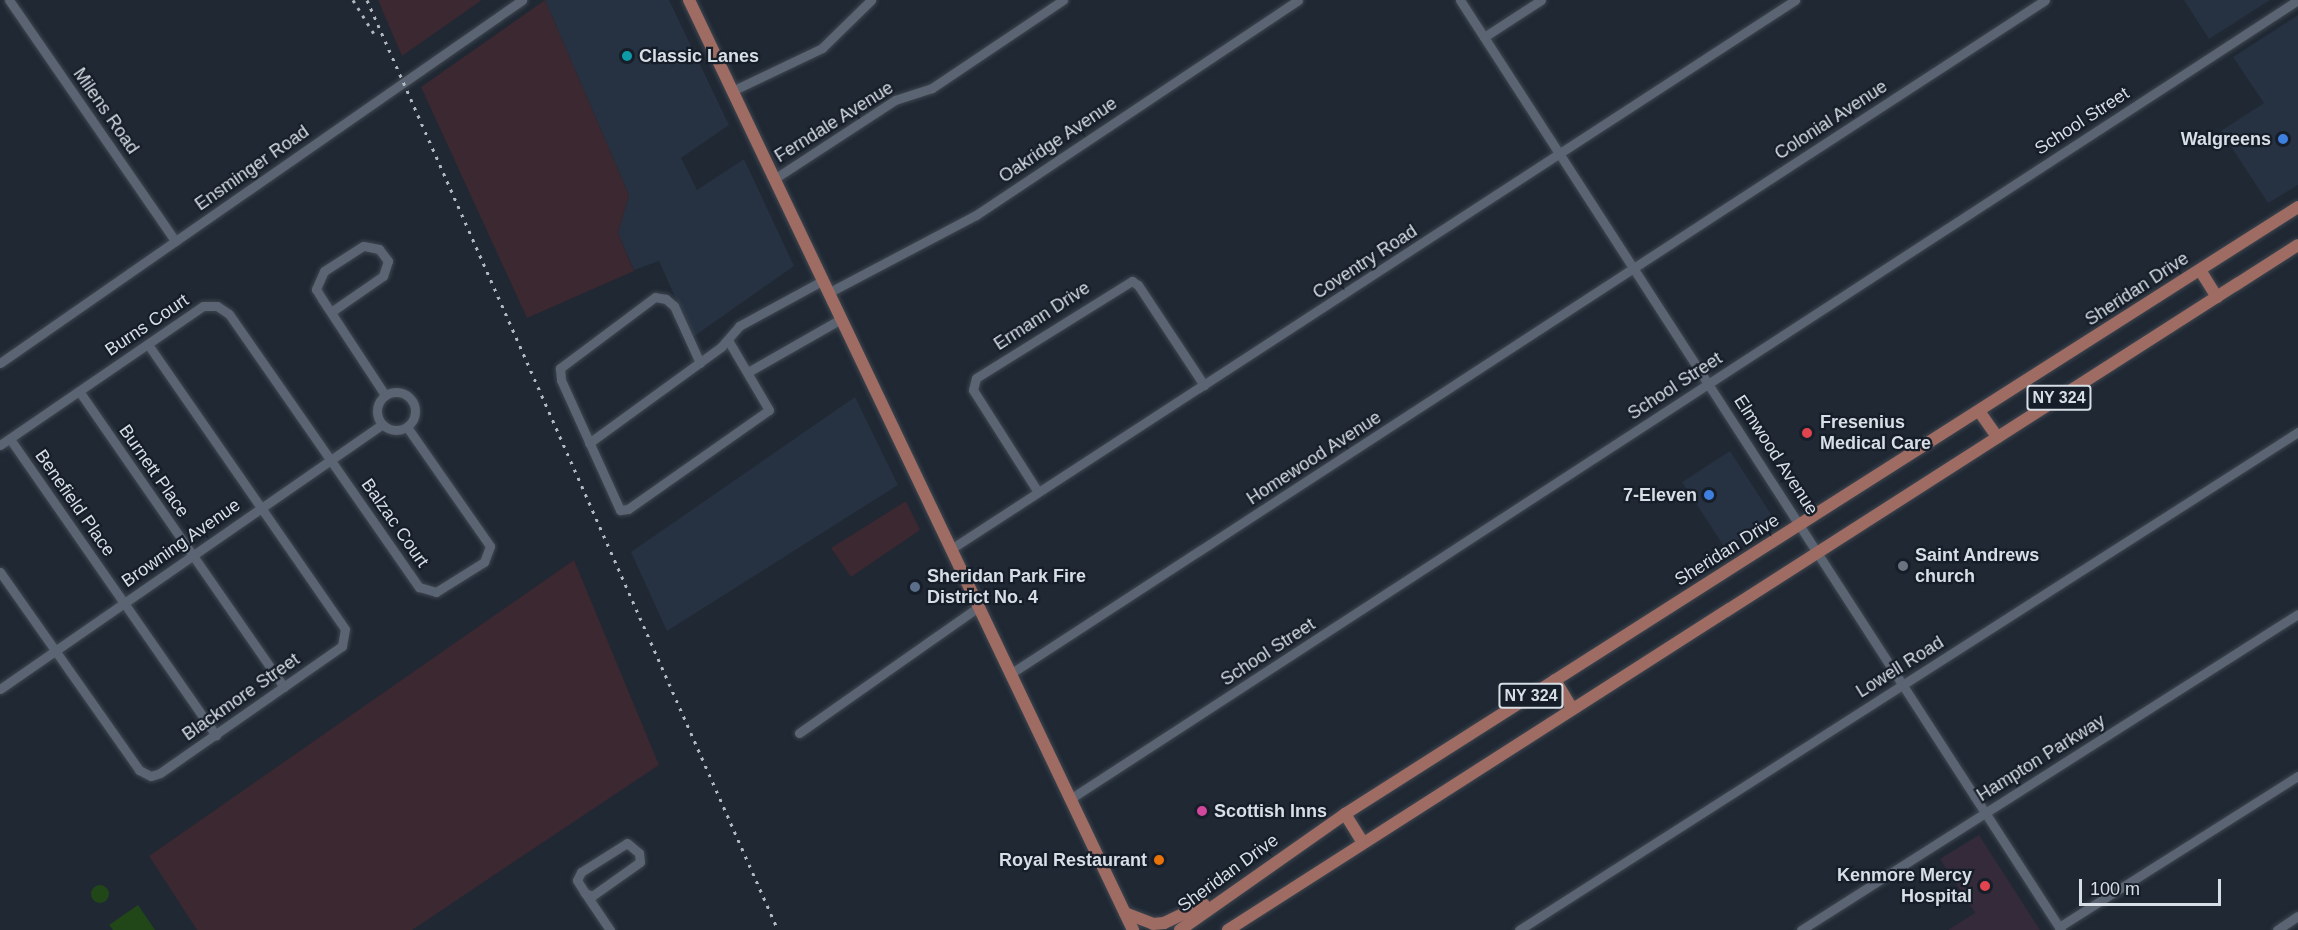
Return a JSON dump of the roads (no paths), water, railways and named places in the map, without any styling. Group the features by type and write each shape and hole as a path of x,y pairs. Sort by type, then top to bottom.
{"main road":[{"path":"689,0 1133,930"},
{"name":"Sheridan Drive","path":"1180,930 1227,893 1345,814 2298,207"},
{"name":"NY 324","path":"1228,930 1362,842 2298,245"},
{"path":"2200,270 2217,297"},
{"path":"1979,411 1997,437"},
{"path":"1555,681 1572,708"},
{"path":"1345,814 1362,842"},
{"path":"1125,913 1153,924 1164,923 1227,893"}],"street":[{"name":"Milens Road","path":"9,0 175,240"},
{"name":"Ensminger Road","path":"0,363 522,0"},
{"path":"732,91 822,48 872,0"},
{"name":"Ferndale Avenue","path":"774,179 895,100 932,88 1064,0"},
{"name":"Oakridge Avenue","path":"828,292 976,215 1298,0"},
{"name":"Elmwood Avenue","path":"1460,0 1819,550 2060,928"},
{"path":"1484,37 1541,0"},
{"name":"Coventry Road","path":"951,549 1795,0"},
{"name":"Colonial Avenue","path":"1634,268 2045,0"},
{"name":"School Street","path":"1070,799 2298,0"},
{"path":"331,312 383,276 388,261 379,249 363,246 324,271 316,289 331,312 385,394"},
{"name":"Homewood Avenue","path":"1010,674 1634,268"},
{"path":"589,443 700,363 728,340 739,326 822,281"},
{"name":"Ermann Drive","path":"1038,492 973,390 976,378 996,365 1132,281 1138,285 1204,385"},
{"path":"700,363 674,306 666,299 651,299 560,368 561,380 617,507 628,509 769,410 728,340"},
{"name":"Burns Court","path":"0,445 203,306 224,309 330,459"},
{"path":"748,372 841,319"},
{"path":"148,344 261,507"},
{"path":"400,391 412,400 415,414 407,427 394,430 382,424 377,414 378,403 385,394 400,391"},
{"name":"Burnett Place","path":"79,392 284,687"},
{"name":"Browning Avenue","path":"0,689 382,424"},
{"name":"Balzac Court","path":"330,459 419,587 428,592 442,591 483,562 490,546 407,427"},
{"name":"Lowell Road","path":"1519,930 2298,432"},
{"name":"Benefield Place","path":"10,439 216,735"},
{"name":"Blackmore Street","path":"55,651 144,774 160,773 216,735 342,646 346,635 261,507"},
{"path":"0,572 55,651"},
{"path":"799,733 978,607"},
{"name":"Hampton Parkway","path":"1801,930 2298,614"},
{"path":"2060,928 2298,776"},
{"path":"585,893 592,896 636,865 640,857 635,847 623,844 581,872 577,880 585,893 610,930"},
{"path":"2277,930 2298,916"}],"railway":[{"path":"353,0 374,34"},
{"path":"367,0 778,930"}],"place":[{"name":"Classic Lanes","path":"627,56"},
{"name":"Walgreens","path":"2283,139"},
{"name":"Fresenius Medical Care","path":"1807,433"},
{"name":"7-Eleven","path":"1709,495"},
{"name":"Saint Andrews church","path":"1903,566"},
{"name":"Sheridan Park Fire District No. 4","path":"915,587"},
{"name":"Scottish Inns","path":"1202,811"},
{"name":"Royal Restaurant","path":"1159,860"},
{"name":"Kenmore Mercy Hospital","path":"1985,886"}]}
